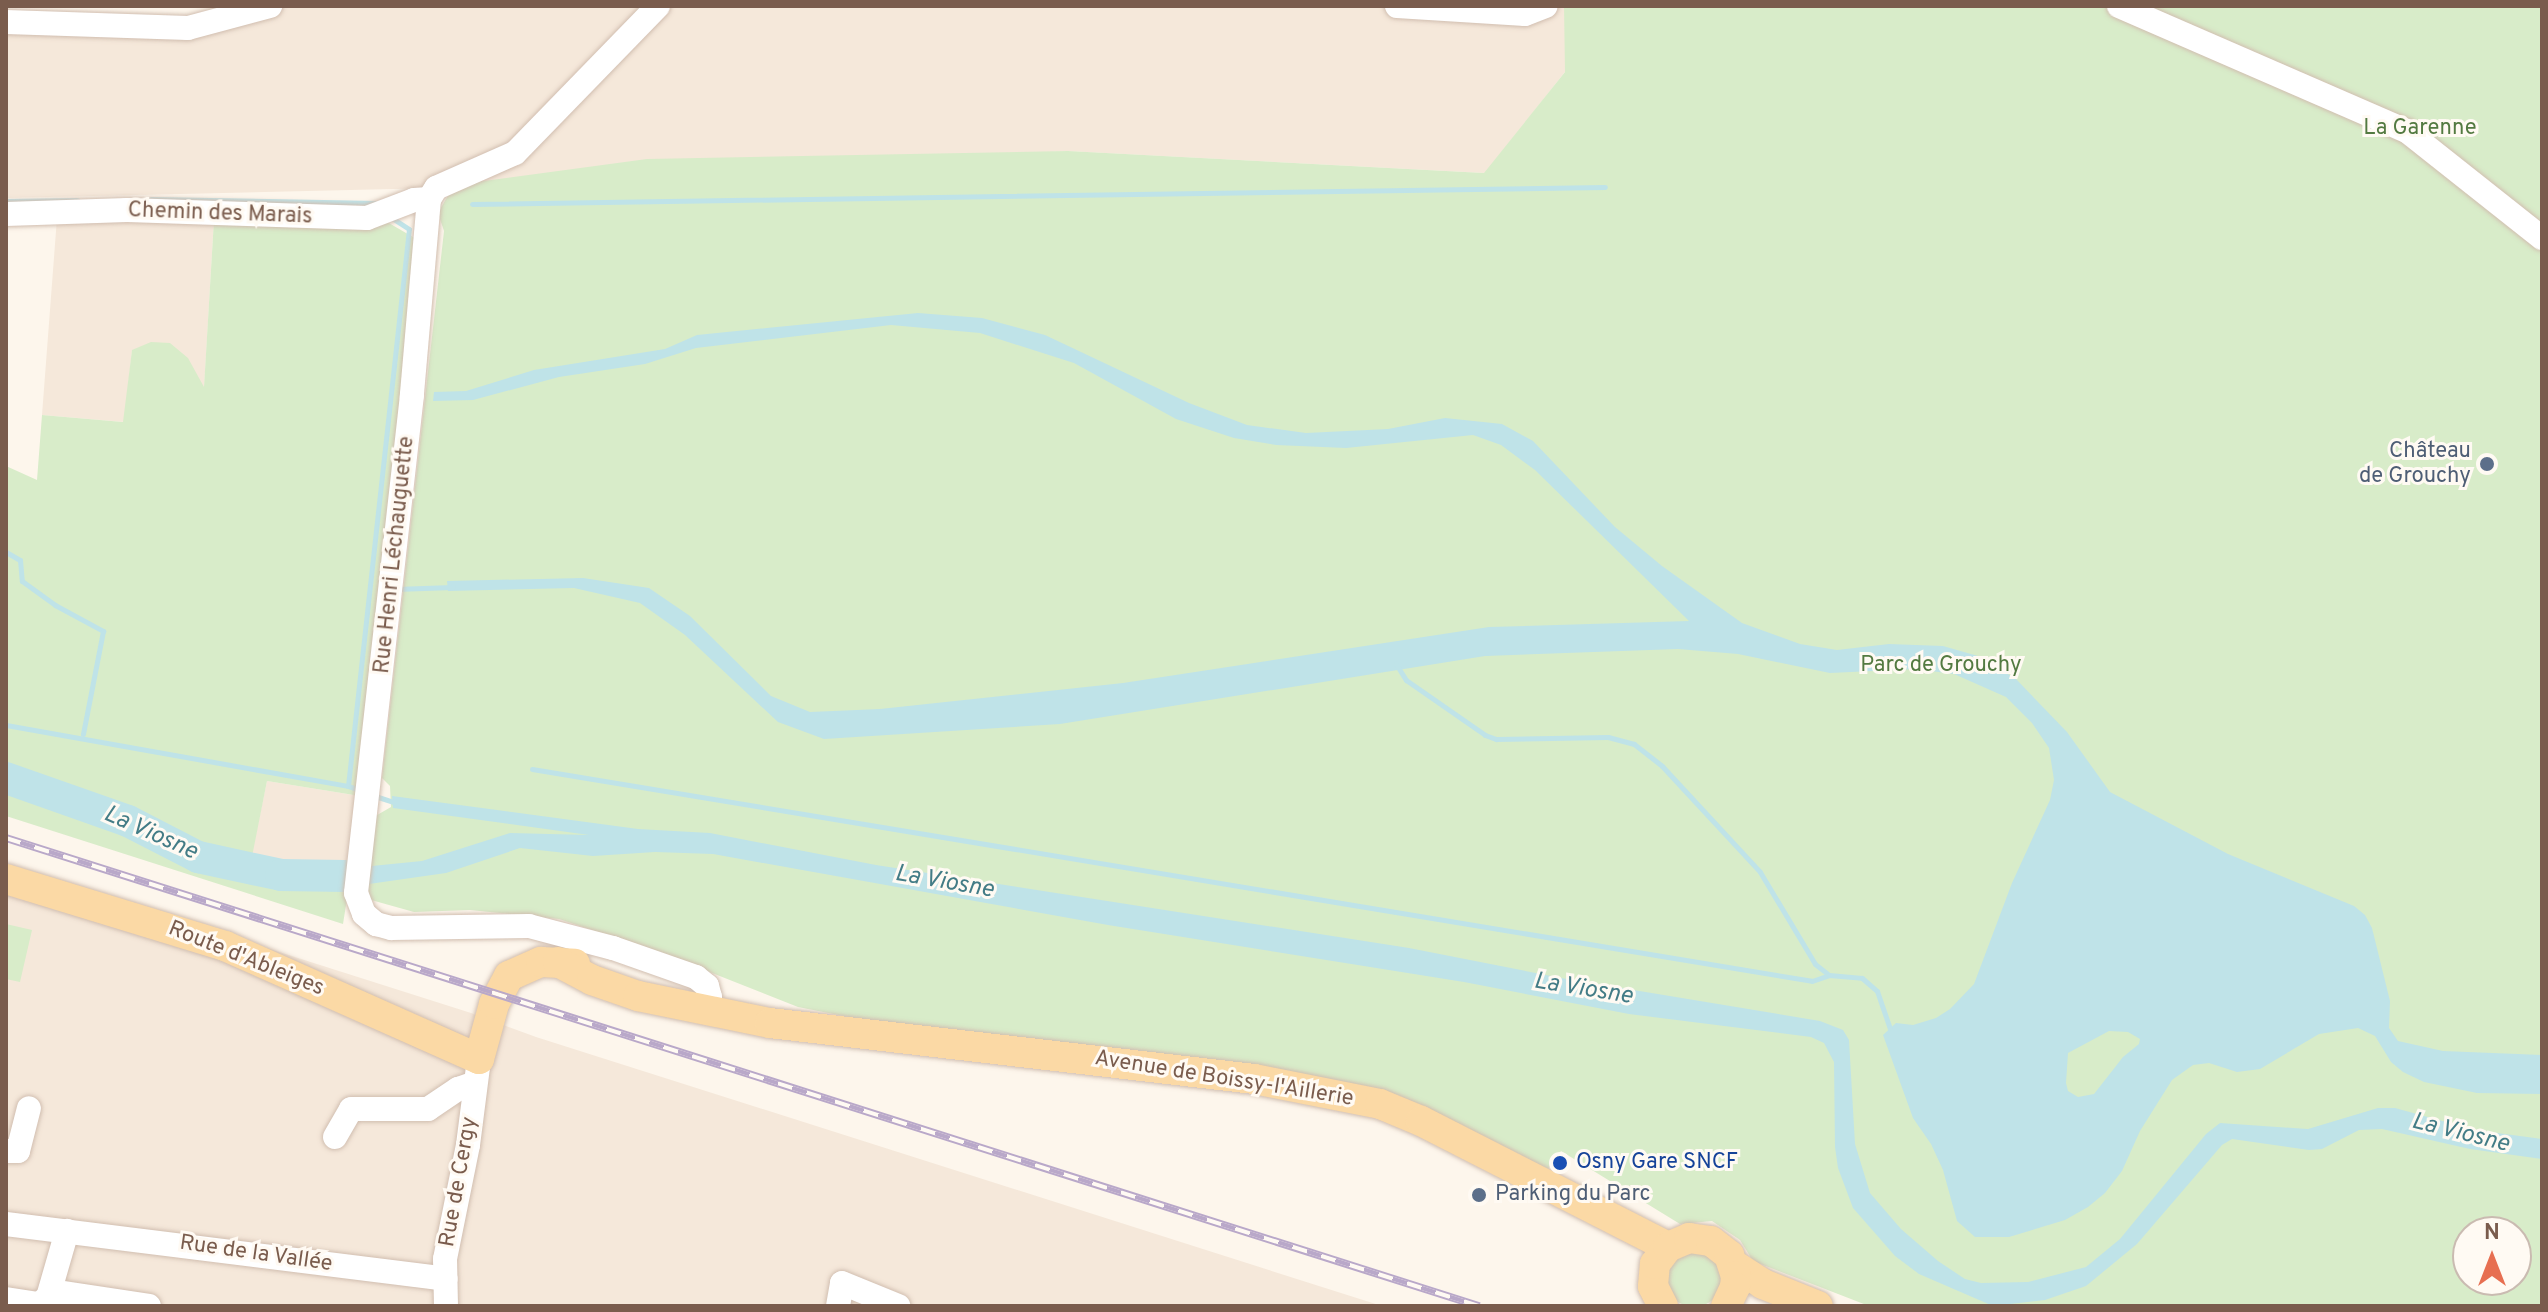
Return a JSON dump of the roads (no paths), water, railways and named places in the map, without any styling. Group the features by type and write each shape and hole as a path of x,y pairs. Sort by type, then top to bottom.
{"main road":[{"name":"Route d'Ableiges","path":"6,879 225,946 477,1071"},
{"name":"Avenue de Boissy-l'Aillerie","path":"477,1071 494,1004 509,976 530,964 558,962 592,980 680,992 844,1029 1254,1079 1380,1104 1421,1121 1668,1247"},
{"path":"1663,1306 1656,1296 1655,1264 1668,1247 1689,1238 1711,1241 1729,1255 1734,1265 1735,1287 1728,1306 1767,1306"},
{"path":"1734,1265 1763,1284 1818,1306"}],"street":[{"path":"6,22 188,28 270,6"},
{"path":"429,199 436,188 515,153 658,6"},
{"path":"1397,6 1525,14 1546,6"},
{"path":"2119,6 2407,131 2542,238"},
{"name":"Chemin des Marais","path":"6,214 127,210 367,218 414,200 429,199"},
{"name":"Rue Henri Léchauguette","path":"429,199 391,589 356,893 364,914 376,924 391,928 505,925 546,928 680,992"},
{"path":"335,1137 351,1109 428,1109 458,1089 477,1071"},
{"name":"Rue de Cergy","path":"446,1306 445,1259 468,1145 477,1071"},
{"path":"6,1151 18,1151 29,1108"},
{"name":"Rue de la Vallée","path":"6,1224 446,1279"},
{"path":"42,1300 67,1231"},
{"path":"838,1306 842,1283 898,1306"},
{"path":"6,1299 149,1306"}],"water":[{"path":"918,313 982,318 1045,335 1189,403 1247,425 1306,433 1388,429 1445,418 1502,424 1533,441 1615,527 1662,566 1742,623 1800,644 1837,650 1889,644 1943,646 1978,656 2016,679 2067,732 2110,792 2228,854 2354,906 2365,915 2372,928 2390,1001 2389,1028 2398,1041 2443,1051 2542,1055 2542,1094 2477,1093 2424,1082 2403,1072 2391,1062 2375,1036 2358,1028 2319,1034 2260,1069 2237,1072 2209,1063 2193,1065 2172,1080 2140,1131 2122,1171 2105,1193 2088,1207 2065,1220 2009,1237 1975,1237 1957,1221 1943,1170 1931,1144 1913,1118 1883,1035 1896,1023 1913,1025 1936,1018 1950,1009 1974,984 2012,883 2050,800 2054,780 2049,748 2032,723 2006,697 1954,674 1915,669 1830,673 1738,654 1678,649 1485,656 1060,724 824,739 778,722 685,635 640,603 574,588 448,591 447,581 583,578 649,588 690,616 771,696 810,712 880,709 1123,683 1489,627 1689,621 1535,470 1501,445 1473,435 1346,448 1276,445 1234,438 1176,419 1074,363 980,333 891,325 696,348 645,364 559,377 473,400 433,401 434,392 466,391 534,370 665,349 697,335","holes":["2109,1031 2128,1032 2140,1039 2139,1044 2123,1057 2094,1094 2078,1097 2068,1091 2068,1053"]},
{"path":"392,796 638,829 710,833 876,865 1409,948 1561,978 1820,1021 1843,1030 1849,1040 1855,1144 1870,1193 1901,1229 1938,1261 1965,1279 1981,1283 2028,1282 2086,1267 2120,1239 2206,1134 2220,1123 2308,1129 2378,1108 2395,1108 2475,1130 2542,1139 2542,1159 2470,1149 2382,1129 2359,1130 2322,1149 2309,1150 2232,1139 2222,1145 2137,1244 2086,1286 2045,1300 1993,1306 1919,1274 1895,1256 1853,1208 1838,1168 1835,1147 1834,1062 1824,1043 1811,1037 1629,1014 1464,982 1108,925 713,854 655,852 593,856 520,848 446,873 369,884 372,866 422,861 510,833 589,835 393,808"}],"waterway":[{"path":"472,204 1605,187"},
{"path":"151,199 377,203"},
{"path":"6,201 77,200"},
{"path":"357,789 348,786 409,229 392,218"},
{"path":"6,552 20,560 22,581 55,605 103,631 83,734"},
{"path":"395,589 453,587"},
{"path":"1396,664 1406,680 1485,735 1496,739 1608,737 1634,744 1662,766 1760,872 1815,964 1828,974"},
{"path":"6,725 348,786"},
{"path":"532,769 1812,981 1829,975 1862,978 1877,991 1890,1028"},
{"name":"La Viosne","path":"6,778 128,821 198,857 281,875 345,876"},
{"path":"375,796 397,803"}],"railway":[{"path":"6,838 1479,1306"}],"place":[{"name":"Château de Grouchy","path":"2487,464"},
{"name":"Osny Gare SNCF","path":"1560,1163"},
{"name":"Parking du Parc","path":"1479,1195"}],"park label":[{"name":"La Garenne","path":"2420,129"},
{"name":"Parc de Grouchy","path":"1941,666"}]}
